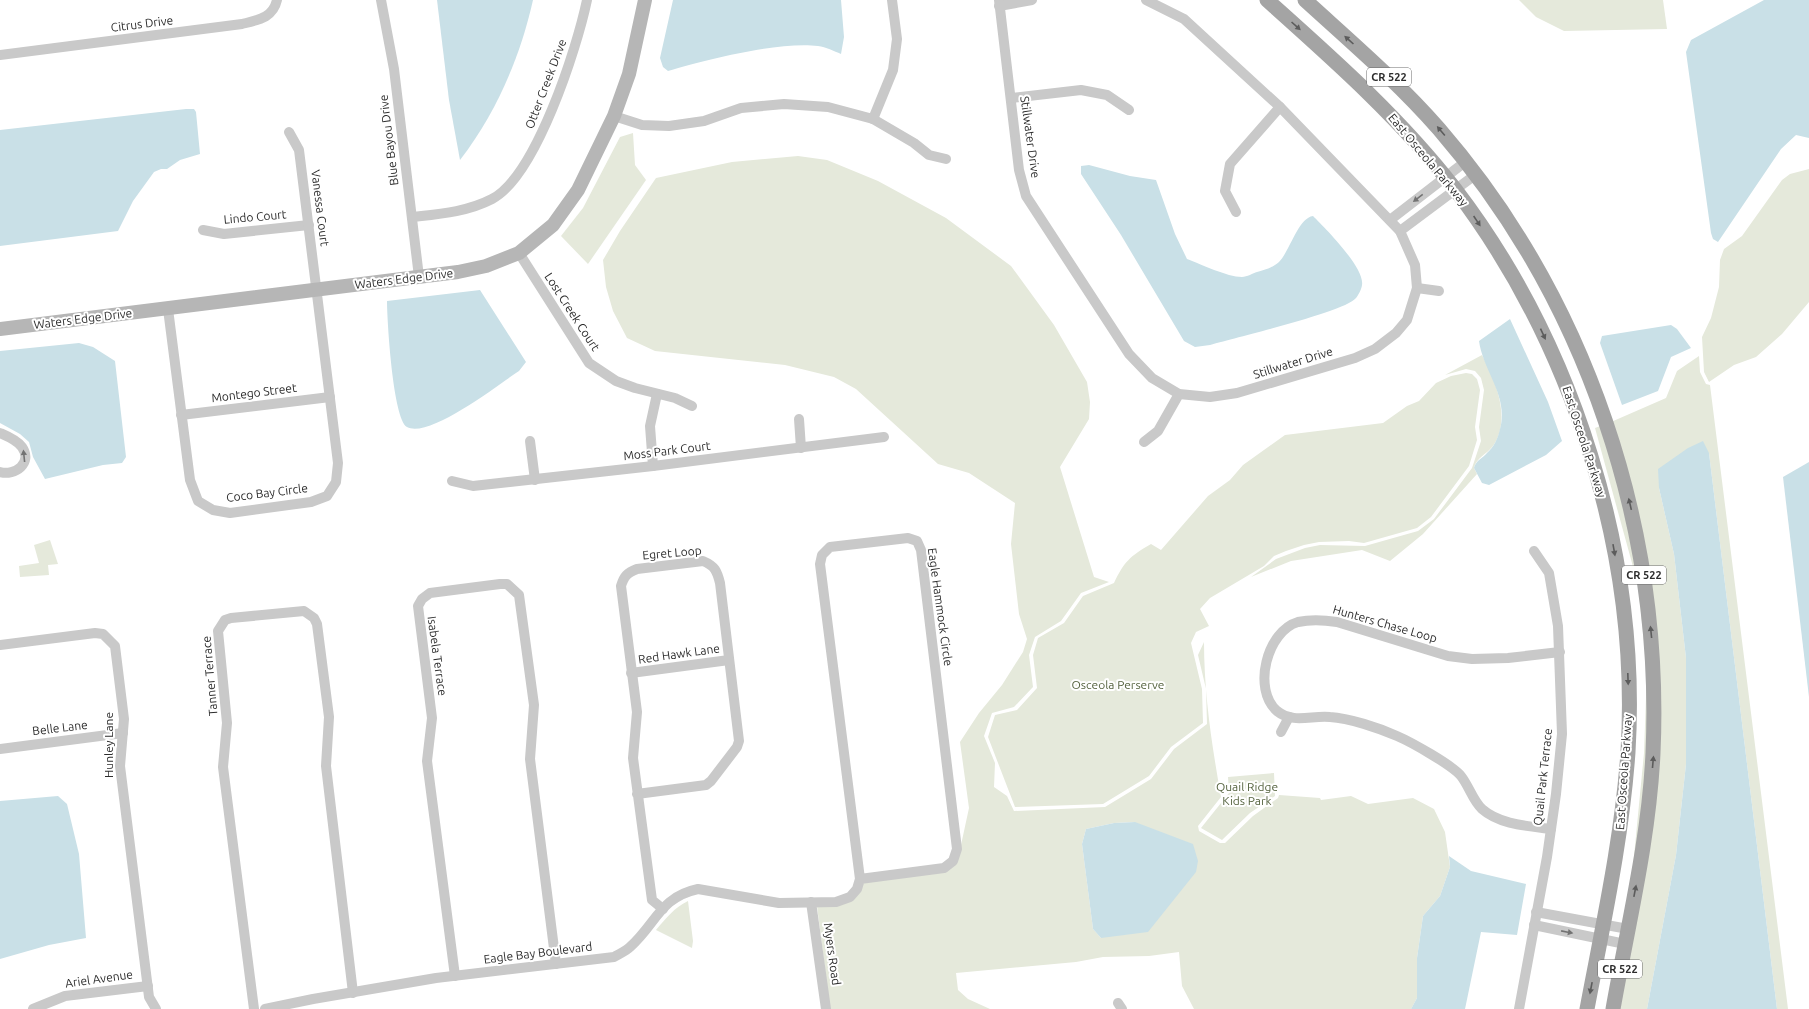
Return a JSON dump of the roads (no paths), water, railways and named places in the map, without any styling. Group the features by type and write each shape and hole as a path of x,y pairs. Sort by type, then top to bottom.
{"main road":[{"name":"East Osceola Parkway","path":"1267,0 1393,116 1455,189 1499,254 1519,287 1541,329 1563,378 1591,456 1612,538 1618,576 1626,648 1629,703 1628,748 1620,828 1587,1009"},
{"name":"East Osceola Parkway","path":"1305,0 1387,75 1439,129 1475,174 1518,235 1555,300 1571,333 1587,370 1614,446 1635,526 1645,584 1651,632 1654,715 1649,805 1640,866 1613,1009"}],"street":[{"name":"Citrus Drive","path":"0,55 242,24 265,18 275,8 277,0"},
{"name":"Blue Bayou Drive","path":"381,0 394,69 419,277"},
{"name":"Otter Creek Drive","path":"412,217 460,211 492,199 513,182 542,133 574,52 587,0"},
{"name":"Waters Edge Drive","path":"0,329 419,277 486,266 519,253 553,225 578,190 614,116 628,74 645,0"},
{"path":"873,119 893,70 897,38 892,0"},
{"name":"Stillwater Drive","path":"1032,0 999,3 1012,98 1019,170 1026,196 1129,354 1152,378 1179,394 1210,397 1237,393 1355,358 1375,349 1396,333 1407,320 1417,288 1415,265 1400,231 1280,107 1184,19 1146,0"},
{"path":"1012,98 1081,90 1107,95 1129,110"},
{"path":"614,116 642,125 668,126 704,121 741,108 784,104 828,107 873,119 914,143 929,155 946,159"},
{"path":"1236,212 1226,191 1230,164 1280,107"},
{"name":"Vanessa Court","path":"289,132 299,150 317,290"},
{"path":"1390,220 1465,162"},
{"path":"1400,231 1475,174"},
{"name":"Lindo Court","path":"203,230 224,234 309,225"},
{"name":"Lost Creek Court","path":"519,253 589,363 616,381 675,398 692,406"},
{"path":"1417,288 1439,291"},
{"name":"Coco Bay Circle","path":"168,309 190,480 198,501 213,510 230,513 311,502 327,496 336,482 338,463 317,290"},
{"path":"653,466 650,426 657,394"},
{"path":"1144,442 1158,431 1179,394"},
{"name":"Montego Street","path":"181,415 330,397"},
{"path":"799,419 801,448"},
{"path":"0,433 17,442 22,447 25,463 16,472 6,474 0,472"},
{"name":"Moss Park Court","path":"452,481 474,486 535,480 884,437"},
{"path":"530,440 535,480"},
{"name":"Eagle Hammock Circle","path":"908,538 917,541 920,550 957,849 953,861 944,868 860,879 820,564 822,555 830,547 908,538"},
{"name":"Quail Park Terrace","path":"1518,1009 1551,829 1562,734 1558,626 1549,573 1534,551"},
{"name":"Egret Loop","path":"637,794 706,785 711,781 737,747 739,741 720,583 717,571 713,565 703,562 637,569 629,572 623,578 621,586 637,712 633,758 637,794 652,900 662,909"},
{"name":"Isabela Terrace","path":"455,976 427,761 432,718 418,606 422,599 430,593 500,584 507,584 520,595 534,706 530,759 556,964"},
{"name":"Tanner Terrace","path":"254,1009 223,767 227,723 218,631 225,620 231,618 304,611 314,618 318,624 329,717 326,766 353,993"},
{"name":"Hunters Chase Loop","path":"1289,717 1278,711 1268,700 1264,676 1268,655 1281,634 1297,623 1320,619 1337,622 1448,656 1472,659 1501,658 1560,652"},
{"name":"Hunley Lane","path":"0,646 96,633 103,634 115,646 124,719 120,766 149,997 156,1009"},
{"name":"Red Hawk Lane","path":"631,673 729,660"},
{"path":"1281,732 1289,717 1299,719 1330,717 1354,722 1397,736 1460,775 1482,809 1505,822 1551,829"},
{"name":"Belle Lane","path":"0,749 123,733"},
{"path":"811,902 836,902 850,897 857,889 860,879"},
{"name":"Eagle Bay Boulevard","path":"265,1009 313,999 455,976 614,957 630,948 673,898 686,892 698,889 779,902 811,902"},
{"name":"Myers Road","path":"811,902 826,1009"},
{"path":"1536,912 1602,932 1626,936"},
{"path":"1534,926 1602,932 1626,936"},
{"name":"Ariel Avenue","path":"32,1009 66,996 148,986"}],"water":[{"path":"437,0 533,0 528,22 514,64 505,84 485,123 460,160 449,100"},
{"path":"673,0 841,0 844,37 841,54 818,46 784,46 743,52 668,71 663,67 660,58"},
{"path":"1764,0 1809,0 1809,138 1796,135 1781,149 1718,242 1713,239 1711,233 1686,52 1691,40"},
{"path":"194,109 196,112 200,154 180,160 167,169 161,169 154,172 133,201 118,231 0,246 0,130"},
{"path":"1089,165 1130,176 1156,180 1175,234 1187,259 1229,275 1244,277 1277,264 1283,257 1303,222 1313,216 1351,259 1361,278 1362,285 1360,292 1356,298 1348,304 1311,317 1210,345 1195,347 1184,341 1121,235 1081,174 1081,166"},
{"path":"480,290 526,362 519,371 481,398 447,418 417,429 407,427 402,420 395,389 388,328 387,301"},
{"path":"1510,319 1548,402 1562,441 1546,455 1489,485 1482,483 1474,468 1478,461 1492,448 1497,439 1502,417 1498,395 1481,352 1479,341"},
{"path":"1671,325 1677,329 1691,348 1671,357 1658,391 1622,405 1600,343 1602,336"},
{"path":"79,343 93,347 115,361 126,457 122,463 103,465 45,479 33,457 29,442 20,434 0,423 0,351"},
{"path":"1703,441 1709,453 1777,1009 1647,1009 1676,855 1686,764 1686,658 1674,554 1659,488 1658,469 1688,448"},
{"path":"1809,462 1809,697 1783,477"},
{"path":"58,796 67,804 79,854 86,938 49,945 0,959 0,801"},
{"path":"1135,822 1193,844 1198,861 1196,872 1148,932 1101,938 1093,929 1082,844 1086,829 1114,823"},
{"path":"1449,856 1471,871 1526,884 1517,935 1481,932 1465,1009 1411,1009 1417,998 1417,958 1423,916 1440,896 1450,867"}],"park label":[{"name":"Osceola Perserve","path":"1118,685"},
{"name":"Quail Ridge Kids Park","path":"1247,794"}]}
